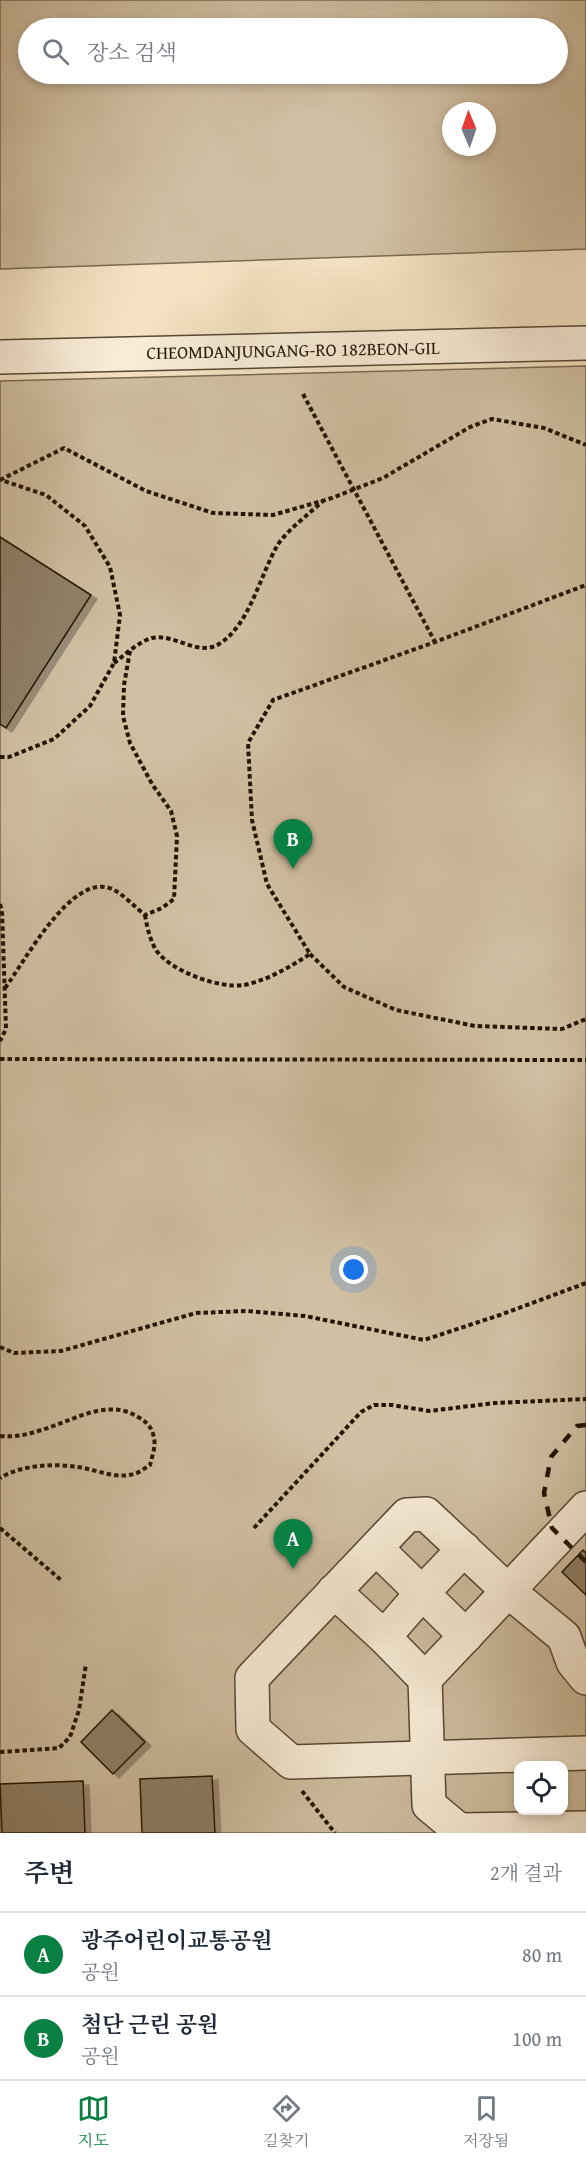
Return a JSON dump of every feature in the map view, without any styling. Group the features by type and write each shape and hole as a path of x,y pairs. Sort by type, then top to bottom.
{"street":[{"name":"CHEOMDANJUNGANG-RO 182BEON-GIL","path":"0,357 586,343"},
{"path":"425,1679 586,1508"},
{"path":"586,1678 573,1662 564,1637 507,1590 426,1514 406,1515 252,1678 253,1729 291,1762 586,1753"},
{"path":"375,1548 466,1636"},
{"path":"384,1637 464,1549"},
{"path":"334,1592 384,1637 425,1679 429,1805 459,1830 586,1828"}],"path":[{"path":"303,394 435,642"},
{"path":"0,480 64,448 146,491 213,513 273,515 323,501 383,478 470,427 492,419 544,428 586,444"},
{"path":"0,480 46,495 85,526 110,567 120,615 114,663 90,706 54,739 9,757 0,757"},
{"path":"114,663 139,644 153,638 165,638 210,649 235,632 278,544 323,501"},
{"path":"586,585 273,700 248,742 252,820 267,884 310,954 344,987 396,1010 475,1026 562,1029 586,1019"},
{"path":"130,651 124,685 123,716 130,743 152,784 171,811 177,836 174,899 162,908 145,915"},
{"path":"5,988 49,925 74,898 93,887 111,889 145,915 148,931 156,951 197,978 242,985 274,975 310,954"},
{"path":"0,904 6,1029 0,1041"},
{"path":"0,1059 586,1060"},
{"path":"0,1347 14,1353 61,1351 196,1313 247,1311 305,1316 424,1340 586,1283"},
{"path":"254,1528 361,1412 375,1405 392,1405 429,1411 495,1403 586,1399"},
{"path":"0,1436 17,1437 43,1430 87,1413 111,1409 135,1414 149,1424 155,1440 150,1465 135,1474 117,1476 81,1467 44,1465 8,1473 0,1478"},
{"path":"0,1528 61,1580"},
{"path":"0,1752 59,1748 70,1737 78,1710 86,1664"},
{"path":"297,1786 335,1833"}],"shaded area":[{"path":"0,0 586,0 586,249 0,269"},
{"path":"586,366 586,1833 0,1833 0,381"}],"building":[{"path":"0,537 91,595 6,728 0,724"},
{"path":"583,1550 586,1553 586,1595 562,1572"},
{"path":"112,1710 145,1742 113,1774 81,1742"},
{"path":"212,1776 215,1833 142,1833 140,1779"},
{"path":"83,1781 85,1833 2,1833 0,1784"}],"railway":[{"path":"586,1425 577,1426 551,1457 544,1493 552,1528 586,1562"}],"place":[{"name":"첨단 근린 공원","path":"293,869"},
{"name":"광주어린이교통공원","path":"293,1569"}]}
